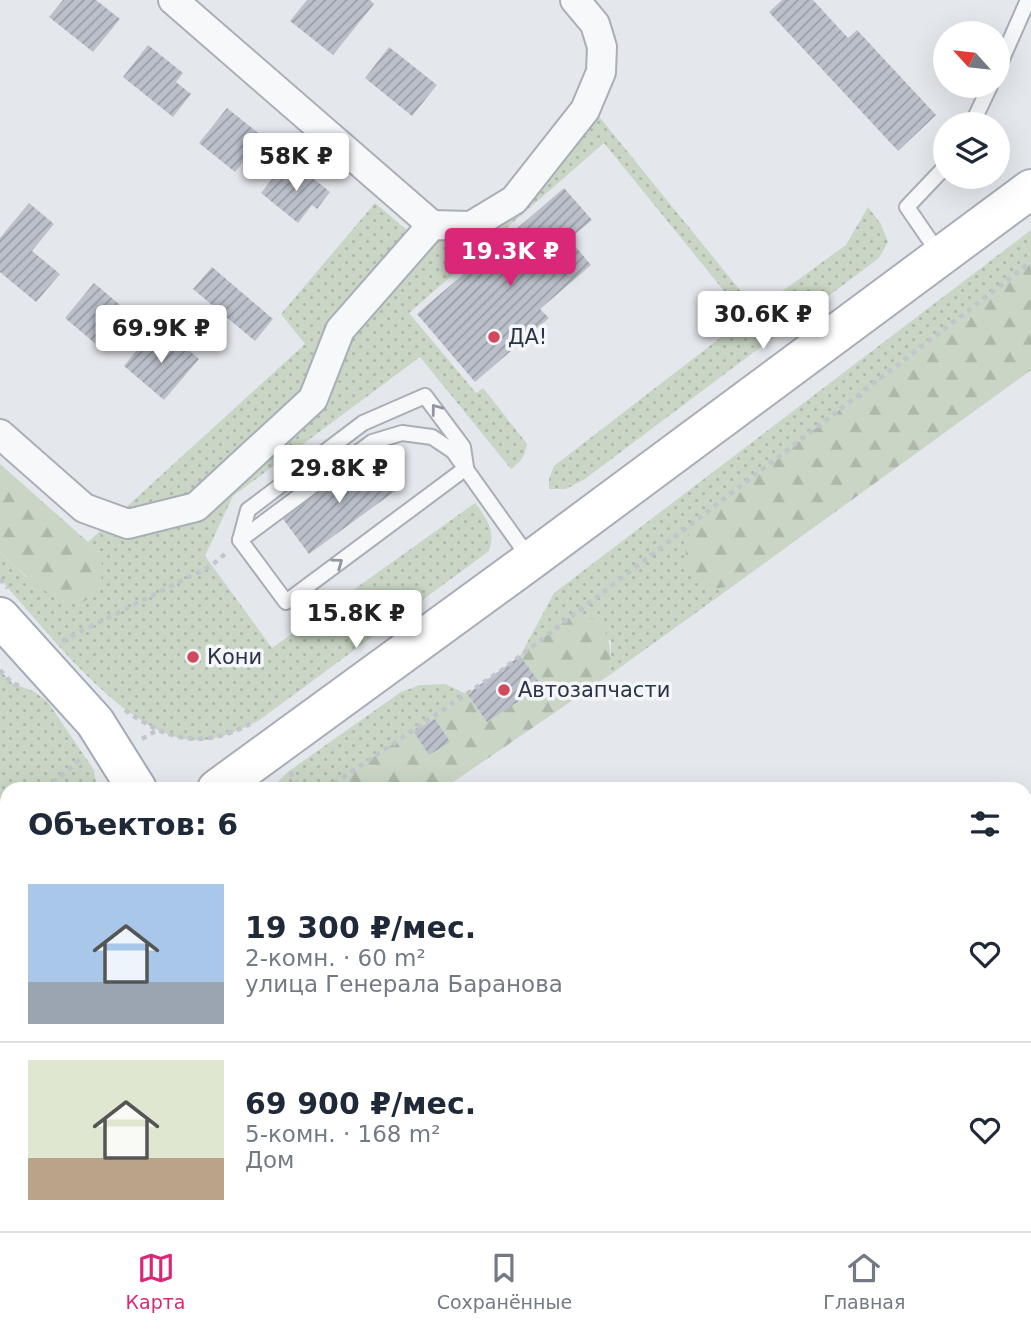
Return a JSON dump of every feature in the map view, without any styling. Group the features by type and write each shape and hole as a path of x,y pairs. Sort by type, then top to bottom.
{"main road":[{"path":"227,782 1031,189"},
{"path":"8,607 95,722 133,782"}],"street":[{"path":"173,0 432,225 471,226 514,200 585,110 601,72 602,47 594,12 575,0"},
{"path":"0,434 83,508 128,524 196,507 313,399 340,330 432,225"}],"lane":[{"path":"1010,41 1028,0"},
{"path":"933,180 907,207 940,256"},
{"path":"240,540 248,510 363,423 425,396 464,447 466,468"},
{"path":"240,540 372,442 402,433 432,437 453,452 531,560"},
{"path":"240,540 286,602 466,468"}],"path":[{"path":"336,782 502,670 1031,262"},
{"path":"66,652 58,643 211,566 240,540"},
{"path":"0,579 8,607"},
{"path":"117,704 157,730 189,740 231,734 257,720"},
{"path":"53,782 84,756"},
{"path":"289,771 296,782"}],"green space":[{"path":"597,114 756,310 846,245 868,207 881,224 888,242 879,258 585,479 566,489 549,489 549,479 554,466 746,318 604,143 409,313 476,393 483,388 527,444 524,455 517,464 511,469 420,357 233,496 205,556 272,648 475,503 491,531 489,551 258,721 234,732 200,740 165,733 139,719 113,699 62,649 0,579 0,552 26,577 101,581 101,556 88,542 305,344 281,314 375,203 421,242 474,239"},
{"path":"1031,230 1031,262 697,520 721,588 740,581 611,674 611,640 520,656 554,593"},
{"path":"1031,262 1031,370 740,581 719,588 710,587 697,578 688,565 686,548 688,537 697,520"},
{"path":"0,464 101,556 101,578 91,597 81,602 69,602 56,597 29,579 0,552"},
{"path":"573,615 586,617 602,626 606,634 611,674 453,782 336,782 467,694 487,722 541,686 520,656"},
{"path":"0,670 12,683 33,691 47,701 94,770 96,782 0,782"},
{"path":"445,684 467,694 336,782 277,782 401,692 420,685"}],"building":[{"path":"63,0 96,0 120,19 93,52 49,17"},
{"path":"307,0 370,0 374,4 333,55 290,21"},
{"path":"782,0 813,0 848,38 857,30 933,112 933,118 898,151 769,12"},
{"path":"148,45 183,73 176,82 191,94 173,117 123,77"},
{"path":"389,47 437,85 412,116 365,78"},
{"path":"227,108 263,137 235,172 199,143"},
{"path":"294,163 330,192 317,209 312,205 298,223 261,193 276,174 282,179"},
{"path":"564,188 592,220 569,239 591,265 540,309 549,318 475,382 417,314"},
{"path":"29,203 54,224 32,251 60,274 36,302 0,272 0,238"},
{"path":"212,267 273,319 255,341 193,289"},
{"path":"94,283 133,316 104,351 65,318"},
{"path":"149,335 166,350 176,339 199,359 164,400 124,366"},
{"path":"369,456 395,491 309,554 283,519"},
{"name":"Автозапчасти","path":"520,656 542,686 487,722 467,694"},
{"path":"435,719 450,742 429,755 414,732"}],"place":[{"name":"ДА!","path":"494,337"},
{"name":"Кони","path":"193,657"},
{"name":"Автозапчасти","path":"504,690"}]}
